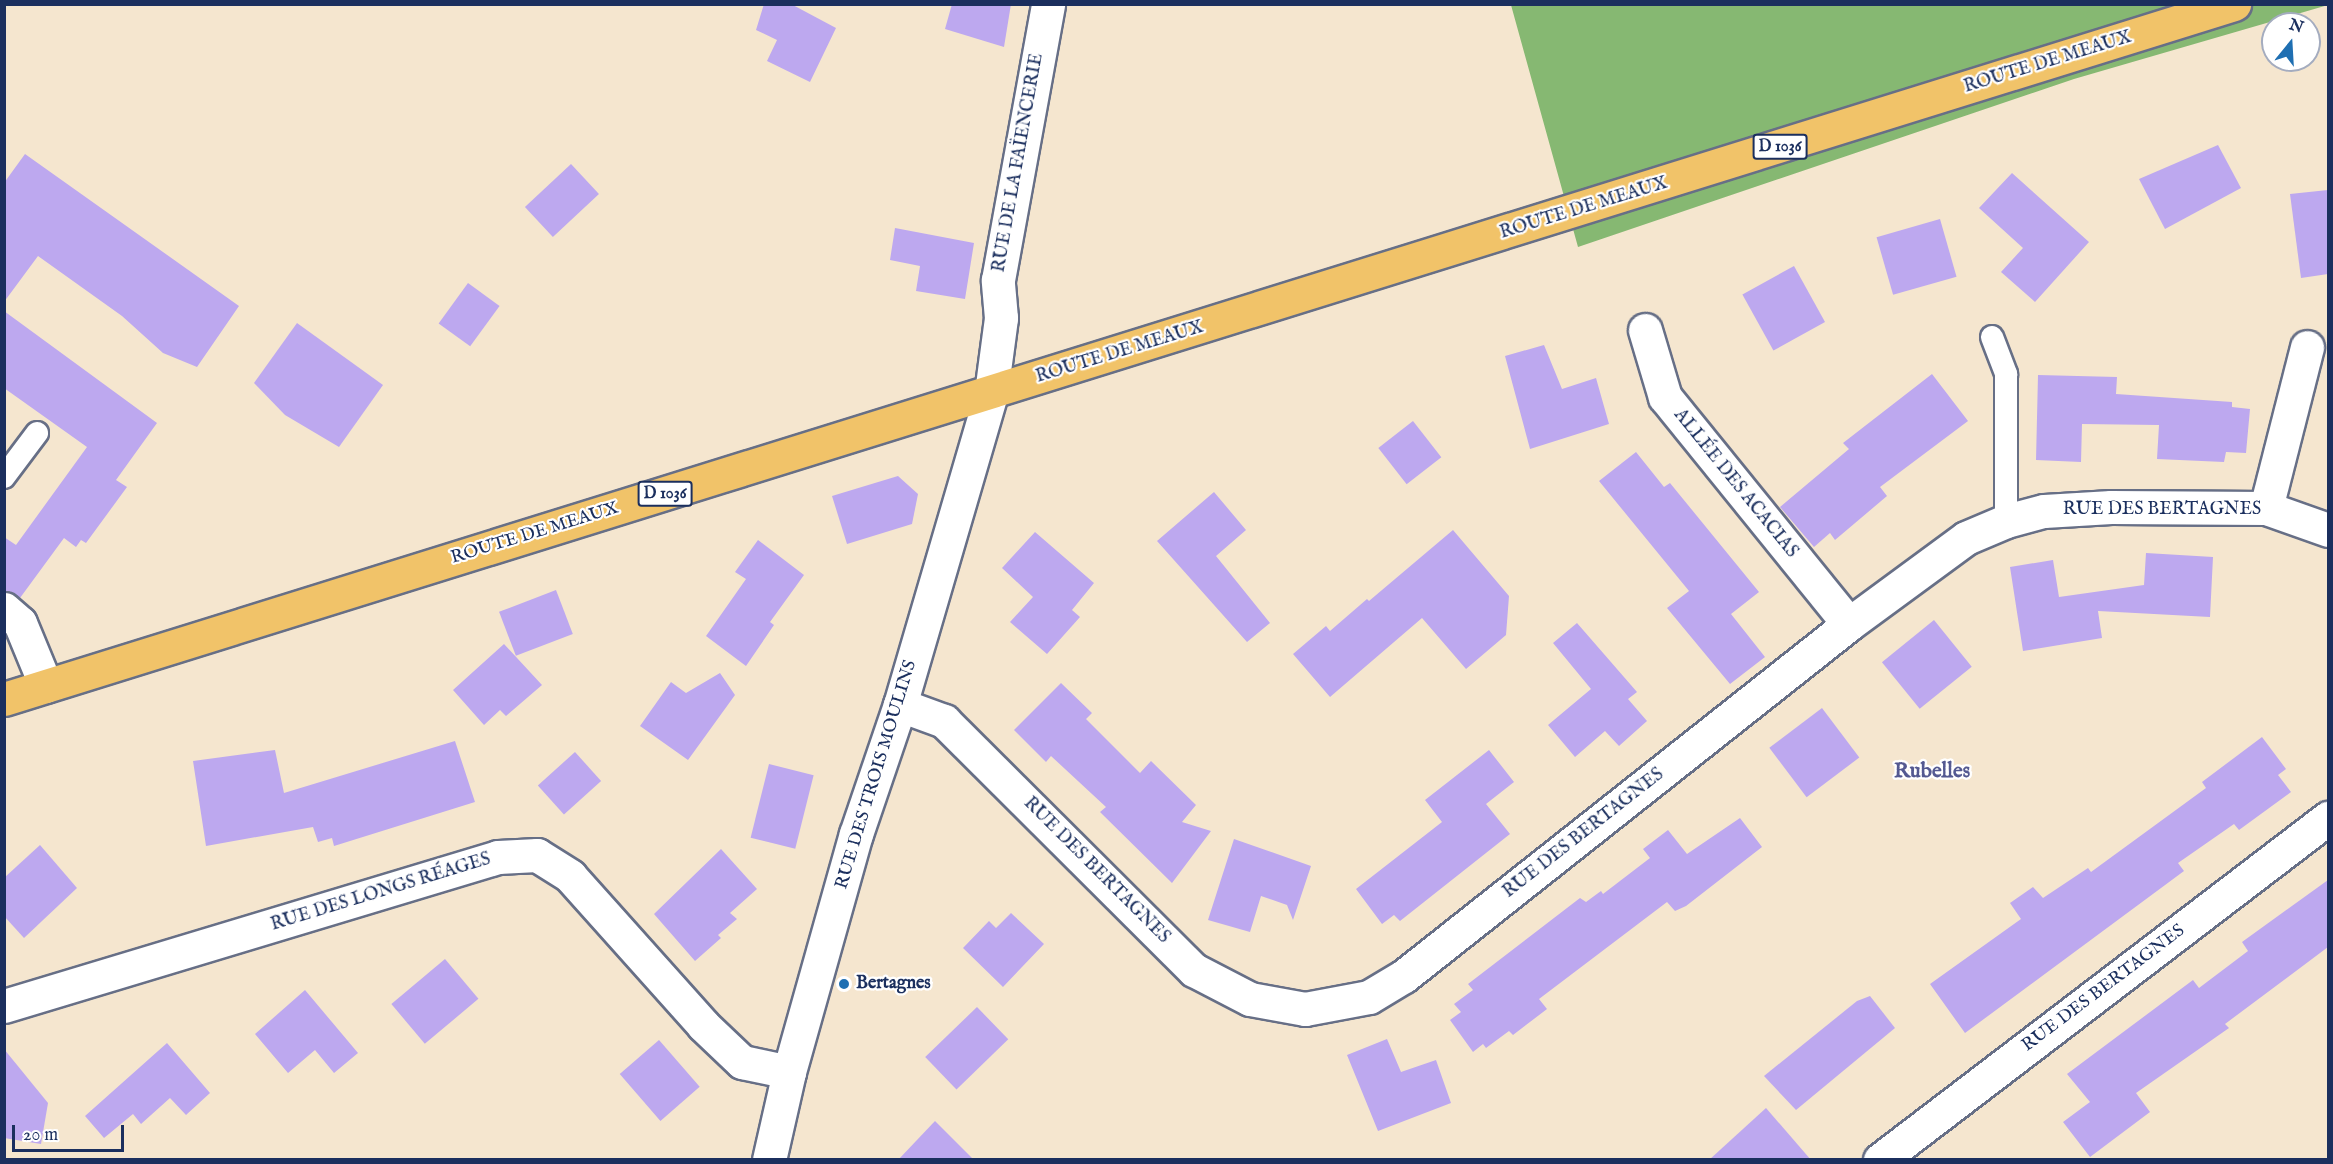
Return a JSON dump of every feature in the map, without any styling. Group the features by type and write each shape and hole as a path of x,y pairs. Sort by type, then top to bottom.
{"main road":[{"name":"ROUTE DE MEAUX","path":"4,699 2234,4"}],"street":[{"name":"RUE DE LA FAÏENCERIE","path":"991,393 1001,318 998,280 1048,4"},
{"name":"ALLÉE DES ACACIAS","path":"1646,330 1665,397 1849,624"},
{"path":"2266,508 2307,347"},
{"name":"RUE DES TROIS MOULINS","path":"772,1159 789,1072 856,834 900,705 991,393"},
{"name":"RUE DES BERTAGNES","path":"900,705 944,721 1194,970 1250,999 1305,1009 1369,997 1404,976 1849,624 1966,538 2006,520 2044,511 2111,507 2266,508 2328,530"},
{"path":"4,609 20,623 46,686"},
{"name":"RUE DES BERTAGNES","path":"1880,1160 2328,818"},
{"name":"RUE DES LONGS RÉAGES","path":"4,1006 498,857 537,855 570,876 703,1025 742,1062 789,1072"}],"lane":[{"path":"1992,337 2006,374 2006,520"},
{"path":"4,477 37,433"}],"green space":[{"path":"2328,4 2304,12 2261,12 2261,25 2074,79 1578,247 1511,5"}],"building":[{"path":"764,4 791,4 836,28 810,82 767,61 777,40 756,30"},
{"path":"952,4 1011,4 1004,47 945,29"},
{"path":"2218,145 2241,188 2165,229 2139,179"},
{"path":"25,154 239,306 197,367 163,353 122,316 38,256 4,302 4,183"},
{"path":"571,164 599,194 553,237 525,207"},
{"path":"2012,173 2089,242 2035,302 2001,272 2023,248 1979,208"},
{"path":"2328,190 2328,274 2301,278 2290,194"},
{"path":"1940,219 1957,277 1893,295 1877,237"},
{"path":"895,228 974,243 965,299 916,291 920,266 890,260"},
{"path":"1794,266 1825,322 1773,351 1742,295"},
{"path":"468,283 500,306 470,346 439,323"},
{"path":"4,311 157,423 116,480 127,487 86,543 81,540 76,547 64,538 20,598 4,591 4,537 16,545 87,447 4,388"},
{"path":"297,323 383,385 339,447 285,415 254,383"},
{"path":"1544,345 1562,389 1596,378 1609,424 1530,449 1505,356"},
{"path":"1932,374 1968,421 1880,487 1887,496 1835,540 1830,533 1814,547 1780,507 1849,449 1843,443"},
{"path":"2038,375 2117,377 2116,394 2232,402 2232,407 2250,409 2246,453 2226,452 2224,462 2157,459 2159,425 2082,424 2081,462 2036,460"},
{"path":"1413,421 1441,457 1407,484 1378,448"},
{"path":"1636,452 1664,487 1670,483 1759,592 1731,614 1765,657 1730,684 1667,608 1689,591 1599,481"},
{"path":"898,476 918,494 912,524 847,544 832,496"},
{"path":"1214,492 1246,530 1216,556 1270,623 1247,642 1157,541"},
{"path":"1453,530 1509,596 1506,635 1466,669 1422,618 1330,697 1293,654 1326,626 1330,631 1367,599 1369,601"},
{"path":"1035,532 1094,583 1072,610 1080,617 1047,654 1010,622 1033,597 1002,568"},
{"path":"758,540 804,575 770,622 774,625 746,666 706,636 746,579 735,572"},
{"path":"2146,553 2213,557 2210,617 2098,611 2102,638 2023,651 2010,567 2053,560 2059,597 2144,585"},
{"path":"556,590 573,634 516,656 499,612"},
{"path":"1934,620 1972,667 1920,709 1882,662"},
{"path":"1577,623 1637,692 1628,699 1647,721 1619,746 1605,731 1575,757 1548,725 1591,689 1553,643"},
{"path":"504,644 542,685 506,716 500,710 484,725 453,690"},
{"path":"720,673 735,695 688,760 640,726 671,682 686,693"},
{"path":"1061,683 1092,713 1086,719 1140,773 1151,761 1196,805 1182,822 1211,831 1172,883 1100,812 1106,807 1051,756 1046,762 1014,730"},
{"path":"1822,708 1859,758 1807,797 1769,748"},
{"path":"2262,737 2286,769 2278,775 2291,792 2239,830 2234,824 2178,863 2184,871 1965,1033 1930,984 2021,919 2010,903 2033,887 2043,898 2088,868 2091,872 2206,788 2202,782"},
{"path":"455,741 475,802 334,846 332,838 318,842 313,827 206,846 193,761 275,750 284,793"},
{"path":"1489,750 1514,782 1486,804 1510,834 1400,921 1394,915 1382,924 1356,889 1442,822 1425,800"},
{"path":"575,752 601,781 564,814 538,785"},
{"path":"769,764 814,775 795,849 751,838"},
{"path":"1740,818 1762,847 1686,906 1675,911 1667,902 1539,999 1547,1009 1513,1035 1509,1031 1486,1048 1483,1044 1473,1052 1450,1020 1461,1012 1454,1004 1473,990 1468,984 1580,898 1586,902 1601,891 1603,894 1650,858 1643,849 1668,830 1687,854"},
{"path":"1234,839 1311,866 1293,920 1287,905 1261,896 1250,932 1208,920"},
{"path":"40,845 77,888 24,938 4,916 4,878"},
{"path":"721,849 757,889 730,913 737,919 718,935 721,938 695,961 654,914"},
{"path":"2328,880 2328,947 2225,1024 2229,1028 2136,1093 2150,1112 2090,1157 2063,1122 2090,1102 2067,1074 2193,980 2199,988 2248,951 2242,942"},
{"path":"1011,913 1044,944 1003,987 963,948 989,921 996,928"},
{"path":"445,959 478,999 425,1044 391,1004"},
{"path":"305,990 358,1053 334,1073 315,1050 288,1073 255,1034"},
{"path":"1870,996 1895,1028 1796,1110 1764,1076 1857,1001"},
{"path":"977,1007 1008,1039 956,1089 925,1057"},
{"path":"1387,1039 1401,1072 1436,1060 1451,1103 1378,1131 1347,1055"},
{"path":"659,1040 700,1087 660,1121 620,1074"},
{"path":"167,1043 210,1093 186,1115 170,1098 141,1124 133,1114 104,1138 85,1116"},
{"path":"4,1049 48,1103 41,1144 4,1138"},
{"path":"1766,1108 1811,1160 1709,1160"},
{"path":"935,1121 974,1160 898,1160"}],"place":[{"name":"Bertagnes","path":"844,984"}],"district":[{"name":"Rubelles","path":"1932,772"}]}
